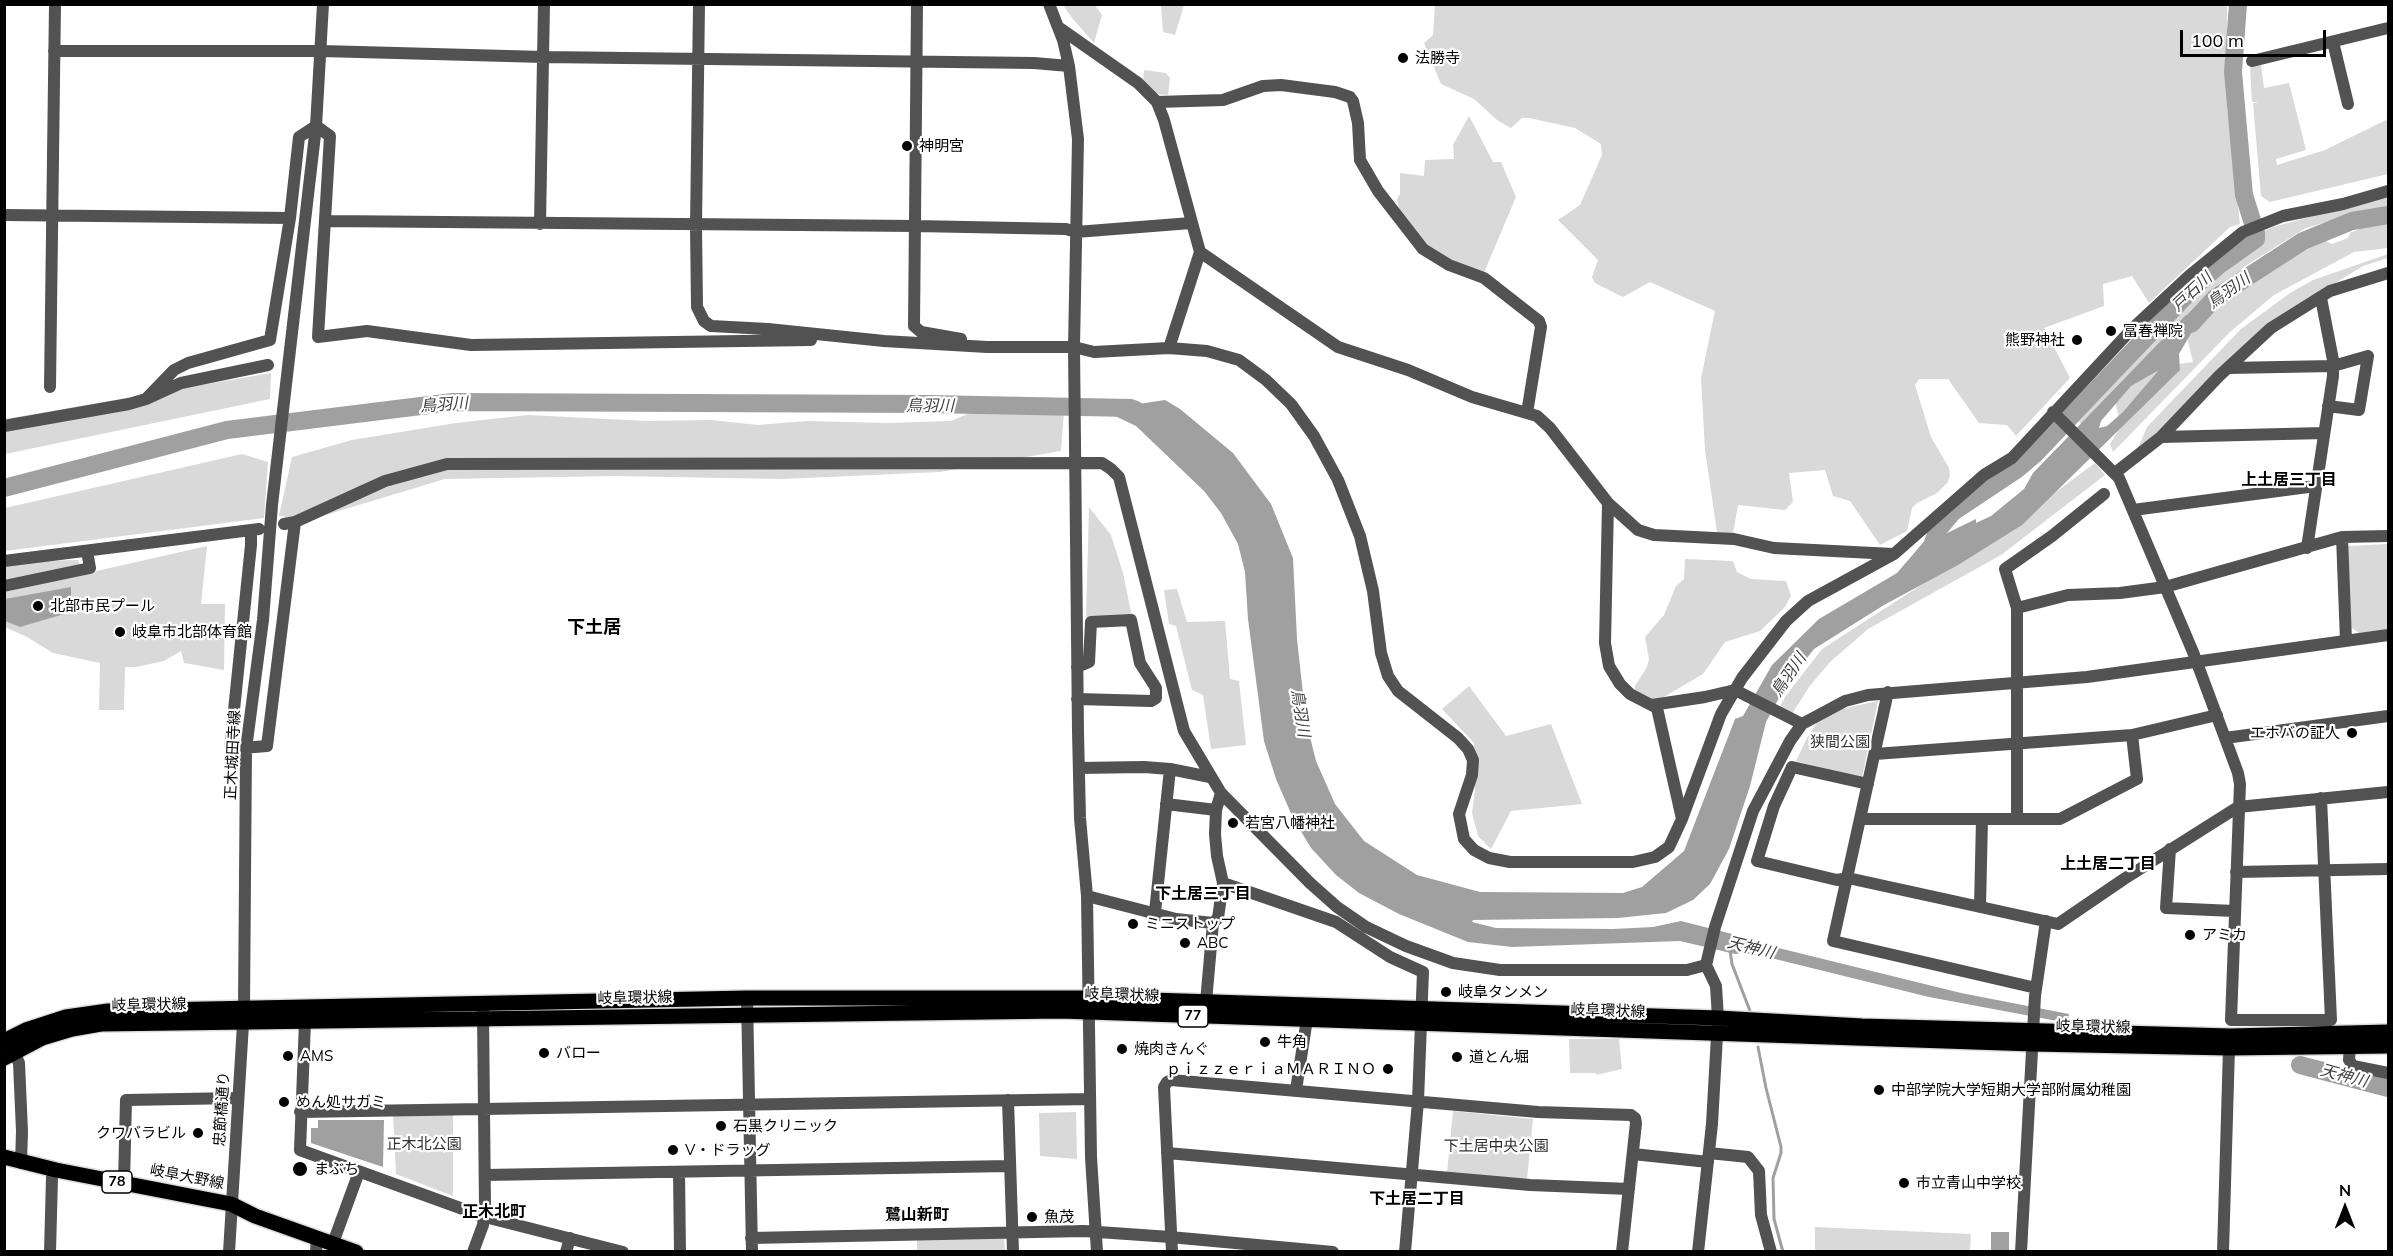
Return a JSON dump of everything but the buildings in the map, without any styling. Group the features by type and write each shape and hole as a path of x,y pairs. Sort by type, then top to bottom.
{"main road":[{"name":"岐阜環状線","path":"8,1050 48,1022 85,1013 244,1015 483,1003 748,1006 1088,1005 1206,1002 1423,1017 1718,1025 1862,1026 2033,1033 2231,1036 2388,1032"},
{"name":"岐阜環状線","path":"1088,1005 1307,1019 1423,1017"},
{"name":"岐阜環状線","path":"244,1015 305,1021 483,1019 748,1006"},
{"name":"岐阜環状線","path":"2033,1033 2229,1048 2388,1046"},
{"name":"岐阜大野線","path":"4,1158 124,1183 231,1209 255,1216 317,1244 333,1243 356,1251"},
{"name":"岐阜大野線","path":"4,1166 52,1177 231,1209"}],"street":[{"path":"50,387 54,4"},
{"path":"322,51 323,4"},
{"path":"540,224 544,4"},
{"path":"699,4 697,307 704,321 711,326 768,329 867,340 1094,352 1169,348 1207,351 1239,360 1266,380 1292,404 1314,436 1338,480 1360,536 1373,591 1381,653 1388,676 1398,691 1458,738 1468,749 1473,760 1472,775 1459,814 1464,839 1474,850 1489,858 1510,862 1633,862 1655,857 1669,847 1682,819 1721,714 1742,678 1786,621 1808,601 1894,554 1984,475 2012,458 2056,414 2132,329 2178,285 2247,230 2283,216 2343,204 2388,191"},
{"path":"917,4 914,326 921,332 968,340 987,347"},
{"path":"1049,4 1063,40 1069,66 1078,139 1074,351 1078,768 1087,896 1090,1099 1097,1251"},
{"path":"1057,26 1138,83 1157,102 1164,120 1191,222 1198,236 1200,252 1169,348"},
{"path":"2252,61 2388,28"},
{"path":"2333,42 2349,104"},
{"path":"54,51 322,51 544,57 916,61 1069,66"},
{"name":"正木城田寺線","path":"244,1015 246,749 263,620 272,505 316,126 322,51"},
{"path":"1157,102 1223,100 1263,86 1281,85 1335,92 1350,97 1358,123 1360,160 1378,191 1423,249 1449,266 1484,278 1539,321 1541,327 1527,413"},
{"path":"146,399 174,370 188,363 270,340 290,218 299,137 316,126 330,136 318,337 367,331 471,345 867,340"},
{"path":"4,215 290,218"},
{"path":"326,221 696,226 916,226 1066,229 1076,232 1191,222"},
{"path":"1200,252 1338,346 1412,372 1472,397 1537,417 1550,428 1608,503 1638,530 1654,535 1734,539 1774,548 1894,554"},
{"path":"2112,471 2161,437 2228,368 2271,328 2330,291 2388,273"},
{"path":"2307,548 2333,366 2321,298"},
{"path":"2228,368 2333,366 2368,356 2359,410 2328,406"},
{"path":"4,426 146,399 181,383 268,365"},
{"path":"2056,414 2119,478 2196,661 2238,773 2231,1020 2331,1020 2321,798"},
{"path":"2161,437 2324,433"},
{"path":"4,561 255,530 230,749 246,749 267,746 289,523 384,482 447,464 1074,459 1102,464 1112,469 1119,477 1184,731 1221,793 1310,883 1337,907 1366,927 1406,946 1453,963 1500,970 1687,970 1706,965"},
{"path":"2133,510 2316,486"},
{"path":"2017,818 2017,608 2005,569 2052,536 2104,494"},
{"path":"1608,503 1605,643 1608,666 1630,694 1657,708 1682,819"},
{"path":"2017,608 2068,596 2120,593 2165,587 2342,537 2388,536"},
{"path":"2342,537 2346,641"},
{"path":"4,586 90,568 87,551"},
{"path":"1077,667 1089,662 1091,622 1131,620 1140,663 1156,688 1156,698 1150,701 1077,699"},
{"path":"1698,1251 1718,1025 1716,987 1706,965 1715,927 1753,811 1798,722 1845,700 1888,692 2087,677 2388,635"},
{"path":"1652,705 1735,690 1798,722"},
{"path":"1888,692 1833,941 2036,992"},
{"path":"1875,754 2132,735 2217,715"},
{"path":"2225,738 2388,716"},
{"path":"1861,819 2060,819 2137,778 2132,735"},
{"path":"1078,768 1144,767 1170,769 1210,777"},
{"path":"1868,784 1792,767 1774,806 1757,861 1837,880 1848,878 2058,924 2170,849 2238,807 2388,792"},
{"path":"1155,912 1170,769"},
{"path":"1206,1002 1213,923 1218,918 1223,883 1217,856 1216,810 1221,793"},
{"path":"1166,804 1216,810"},
{"path":"1980,907 1982,819"},
{"path":"2170,849 2166,908 2234,911"},
{"path":"2236,872 2388,869"},
{"path":"1223,883 1336,921 1390,957 1424,972 1418,1101 1405,1251"},
{"path":"1087,896 1176,919 1213,923"},
{"path":"2021,1251 2036,992 2046,921"},
{"path":"473,1251 485,1217 483,1003"},
{"path":"748,1006 752,1251"},
{"name":"忠節橋通り","path":"229,1251 244,1015"},
{"path":"1296,1090 1307,1019"},
{"path":"305,1021 300,1150 485,1217 623,1251"},
{"path":"2350,1047 2349,1060 2354,1066 2388,1073"},
{"path":"2223,1251 2229,1048"},
{"path":"8,1050 19,1063 21,1163"},
{"path":"1172,1251 1164,1087 1167,1082 1205,1081 1538,1112 1631,1115 1635,1118 1636,1123 1622,1251"},
{"path":"124,1183 126,1100 238,1098"},
{"path":"300,1112 1090,1099"},
{"path":"1008,1100 1013,1251"},
{"path":"1167,1153 1530,1185 1629,1189"},
{"path":"1633,1154 1708,1158 1748,1157 1759,1170 1761,1215 1771,1251"},
{"path":"485,1175 1010,1166"},
{"path":"333,1243 359,1172"},
{"path":"679,1172 680,1251"},
{"path":"50,1251 52,1177"},
{"path":"751,1238 1096,1232 1333,1251"},
{"path":"566,1251 570,1238"}],"green space":[{"path":"1435,4 2227,5 2227,108 2240,224 2230,227 2149,303 2132,276 2103,284 2104,306 2044,328 2070,378 2016,436 2007,425 1979,423 1948,379 1919,379 1915,385 1931,437 1949,468 1950,475 1948,482 1937,493 1912,508 1907,531 1880,545 1850,501 1833,496 1825,470 1789,473 1793,502 1785,510 1738,505 1733,534 1717,532 1705,450 1701,378 1715,311 1650,282 1623,297 1595,283 1592,277 1598,260 1558,220 1580,205 1602,155 1601,144 1575,128 1529,118 1522,118 1511,128 1497,120 1474,99 1441,84 1424,43 1433,35"},
{"path":"1063,5 1095,5 1102,15 1094,43"},
{"path":"1161,5 1184,5 1175,35 1163,32"},
{"path":"2261,65 2264,88 2289,83 2306,150 2276,159 2277,165 2325,150 2388,119 2388,174 2270,202 2261,196 2253,103 2259,102 2252,102 2250,67"},
{"path":"1144,70 1166,73 1170,78 1168,95 1153,94 1143,83"},
{"path":"1469,116 1493,162 1501,162 1516,197 1483,275 1431,254 1399,209 1397,199 1400,194 1400,173 1424,176 1425,160 1454,159 1453,145"},
{"path":"2388,196 2388,210 2371,209 2306,228 2245,266 2081,424 2066,409 2179,296 2247,239 2273,227"},
{"path":"2388,216 2388,248 2354,252 2274,295 2230,332 2113,452 2110,444 2121,426 2115,401 2133,379 2151,368 2193,362 2186,333 2208,312 2227,297 2286,260 2324,240 2332,244 2348,238 2350,233"},
{"path":"2388,254 2388,258 2363,266 2299,305 2136,452 2147,427 2241,329 2290,293 2313,280"},
{"path":"271,373 270,399 5,454 5,419"},
{"path":"1064,411 1061,451 940,472 782,479 615,476 445,479 309,520 279,516 292,457 352,440 456,423 528,415 647,421 711,420 758,425 806,421 888,423 951,421 972,412"},
{"path":"242,454 268,462 264,518 5,551 5,508"},
{"path":"2095,463 2105,475 2001,555 1868,629 1830,662 1809,687 1792,714 1780,707 1785,697 1822,649 1991,540"},
{"path":"1089,507 1111,535 1123,573 1132,617 1086,617"},
{"path":"2388,544 2388,629 2359,633 2348,625 2348,546"},
{"name":"岐阜市北部体育館","path":"207,546 201,604 225,604 224,670 184,663 181,651 164,661 125,667 124,710 99,710 100,663 53,653 5,627 4,592"},
{"path":"1685,559 1733,561 1737,572 1751,579 1786,581 1791,596 1785,607 1760,631 1725,642 1703,674 1657,701 1635,690 1635,686 1647,667 1649,659 1645,637 1664,615 1676,586 1684,579"},
{"path":"78,560 80,565 5,581 4,565"},
{"path":"1177,589 1187,622 1225,621 1230,679 1239,681 1246,745 1211,749 1203,695 1192,690 1176,626 1169,624 1164,590"},
{"path":"1469,686 1506,736 1551,724 1582,804 1511,811 1491,849 1478,836 1472,813 1475,790 1474,743 1442,709"},
{"name":"狭間公園","path":"1878,701 1862,778 1796,761 1823,713"},
{"path":"1569,1039 1619,1039 1622,1069 1596,1075 1596,1073 1570,1073"},
{"name":"下土居中央公園","path":"1453,1111 1533,1119 1527,1179 1447,1173"},
{"path":"1076,1112 1077,1159 1040,1156 1039,1113"},
{"name":"正木北公園","path":"453,1114 453,1196 396,1174 393,1115"},
{"path":"1815,1227 1971,1234 1970,1251 1815,1251"},
{"path":"1004,1237 1005,1251 917,1251 917,1239"}],"water":[{"path":"2208,304 2179,354 2180,370 2022,525 1958,565 1884,605 1814,649 1787,683 1766,722 1750,786 1729,849 1710,884 1693,900 1666,913 1618,918 1473,920 1472,922 1496,928 1613,929 1653,927 1681,921 1736,935 1746,940 1961,993 2069,1014 2068,1023 1929,997 1767,957 1744,953 1735,954 1680,941 1512,947 1468,942 1399,914 1359,893 1336,875 1311,848 1293,818 1276,779 1264,741 1248,619 1245,572 1238,544 1221,513 1204,491 1136,426 1111,414 1092,411 1165,400 1180,409 1233,453 1271,504 1293,558 1297,639 1306,721 1316,761 1335,804 1364,841 1417,875 1480,892 1623,893 1642,887 1684,851 1735,719 1743,716 1772,665 1819,619 1897,573 1927,538 1939,537 1976,519 1976,523 1991,516 2024,489 2033,473 2185,316","holes":["2159,370 2123,412 2107,426 2099,428 2101,421 2131,386"]},
{"name":"北部市民プール","path":"71,587 71,612 20,627 5,621 5,599"},
{"path":"318,1120 384,1120 383,1167 311,1143 311,1128 318,1128"},
{"path":"1991,1232 2009,1232 2009,1251 1991,1251"}],"waterway":[{"name":"戸石川","path":"1927,561 1937,531 1953,512 2016,470 2035,454 2194,287 2218,266 2256,239 2244,195 2233,72 2238,4"},
{"name":"鳥羽川","path":"2191,324 2215,298 2303,241 2352,221 2388,215"},
{"name":"鳥羽川","path":"4,488 227,430 453,402 929,404 1131,408 1136,410"},
{"path":"1730,951 1732,964 1750,1011"},
{"path":"1758,1047 1781,1147 1773,1178 1774,1219 1783,1252"},
{"name":"天神川","path":"2300,1065 2388,1088"}],"place":[{"name":"法勝寺","path":"1403,58"},
{"name":"神明宮","path":"907,146"},
{"name":"冨春禅院","path":"2111,331"},
{"name":"熊野神社","path":"2077,340"},
{"name":"北部市民プール","path":"38,606"},
{"name":"岐阜市北部体育館","path":"120,632"},
{"name":"エホバの証人","path":"2352,733"},
{"name":"若宮八幡神社","path":"1233,823"},
{"name":"ミニストップ","path":"1133,924"},
{"name":"アミカ","path":"2190,935"},
{"name":"ABC","path":"1185,943"},
{"name":"岐阜タンメン","path":"1446,992"},
{"name":"牛角","path":"1265,1042"},
{"name":"焼肉きんぐ","path":"1122,1049"},
{"name":"バロー","path":"544,1053"},
{"name":"AMS","path":"288,1056"},
{"name":"道とん堀","path":"1457,1057"},
{"name":"ｐｉｚｚｅｒｉａＭＡＲＩＮＯ","path":"1388,1069"},
{"name":"中部学院大学短期大学部附属幼稚園","path":"1879,1090"},
{"name":"めん処サガミ","path":"284,1102"},
{"name":"石黒クリニック","path":"721,1126"},
{"name":"クワバラビル","path":"198,1133"},
{"name":"V・ドラッグ","path":"673,1150"},
{"name":"まぶち","path":"300,1169"},
{"name":"市立青山中学校","path":"1904,1183"},
{"name":"魚茂","path":"1032,1217"}],"district":[{"name":"上土居三丁目","path":"2289,480"},
{"name":"下土居","path":"594,628"},
{"name":"上土居二丁目","path":"2108,864"},
{"name":"下土居三丁目","path":"1203,894"},
{"name":"下土居二丁目","path":"1417,1199"},
{"name":"正木北町","path":"494,1212"},
{"name":"鷺山新町","path":"917,1215"}]}
